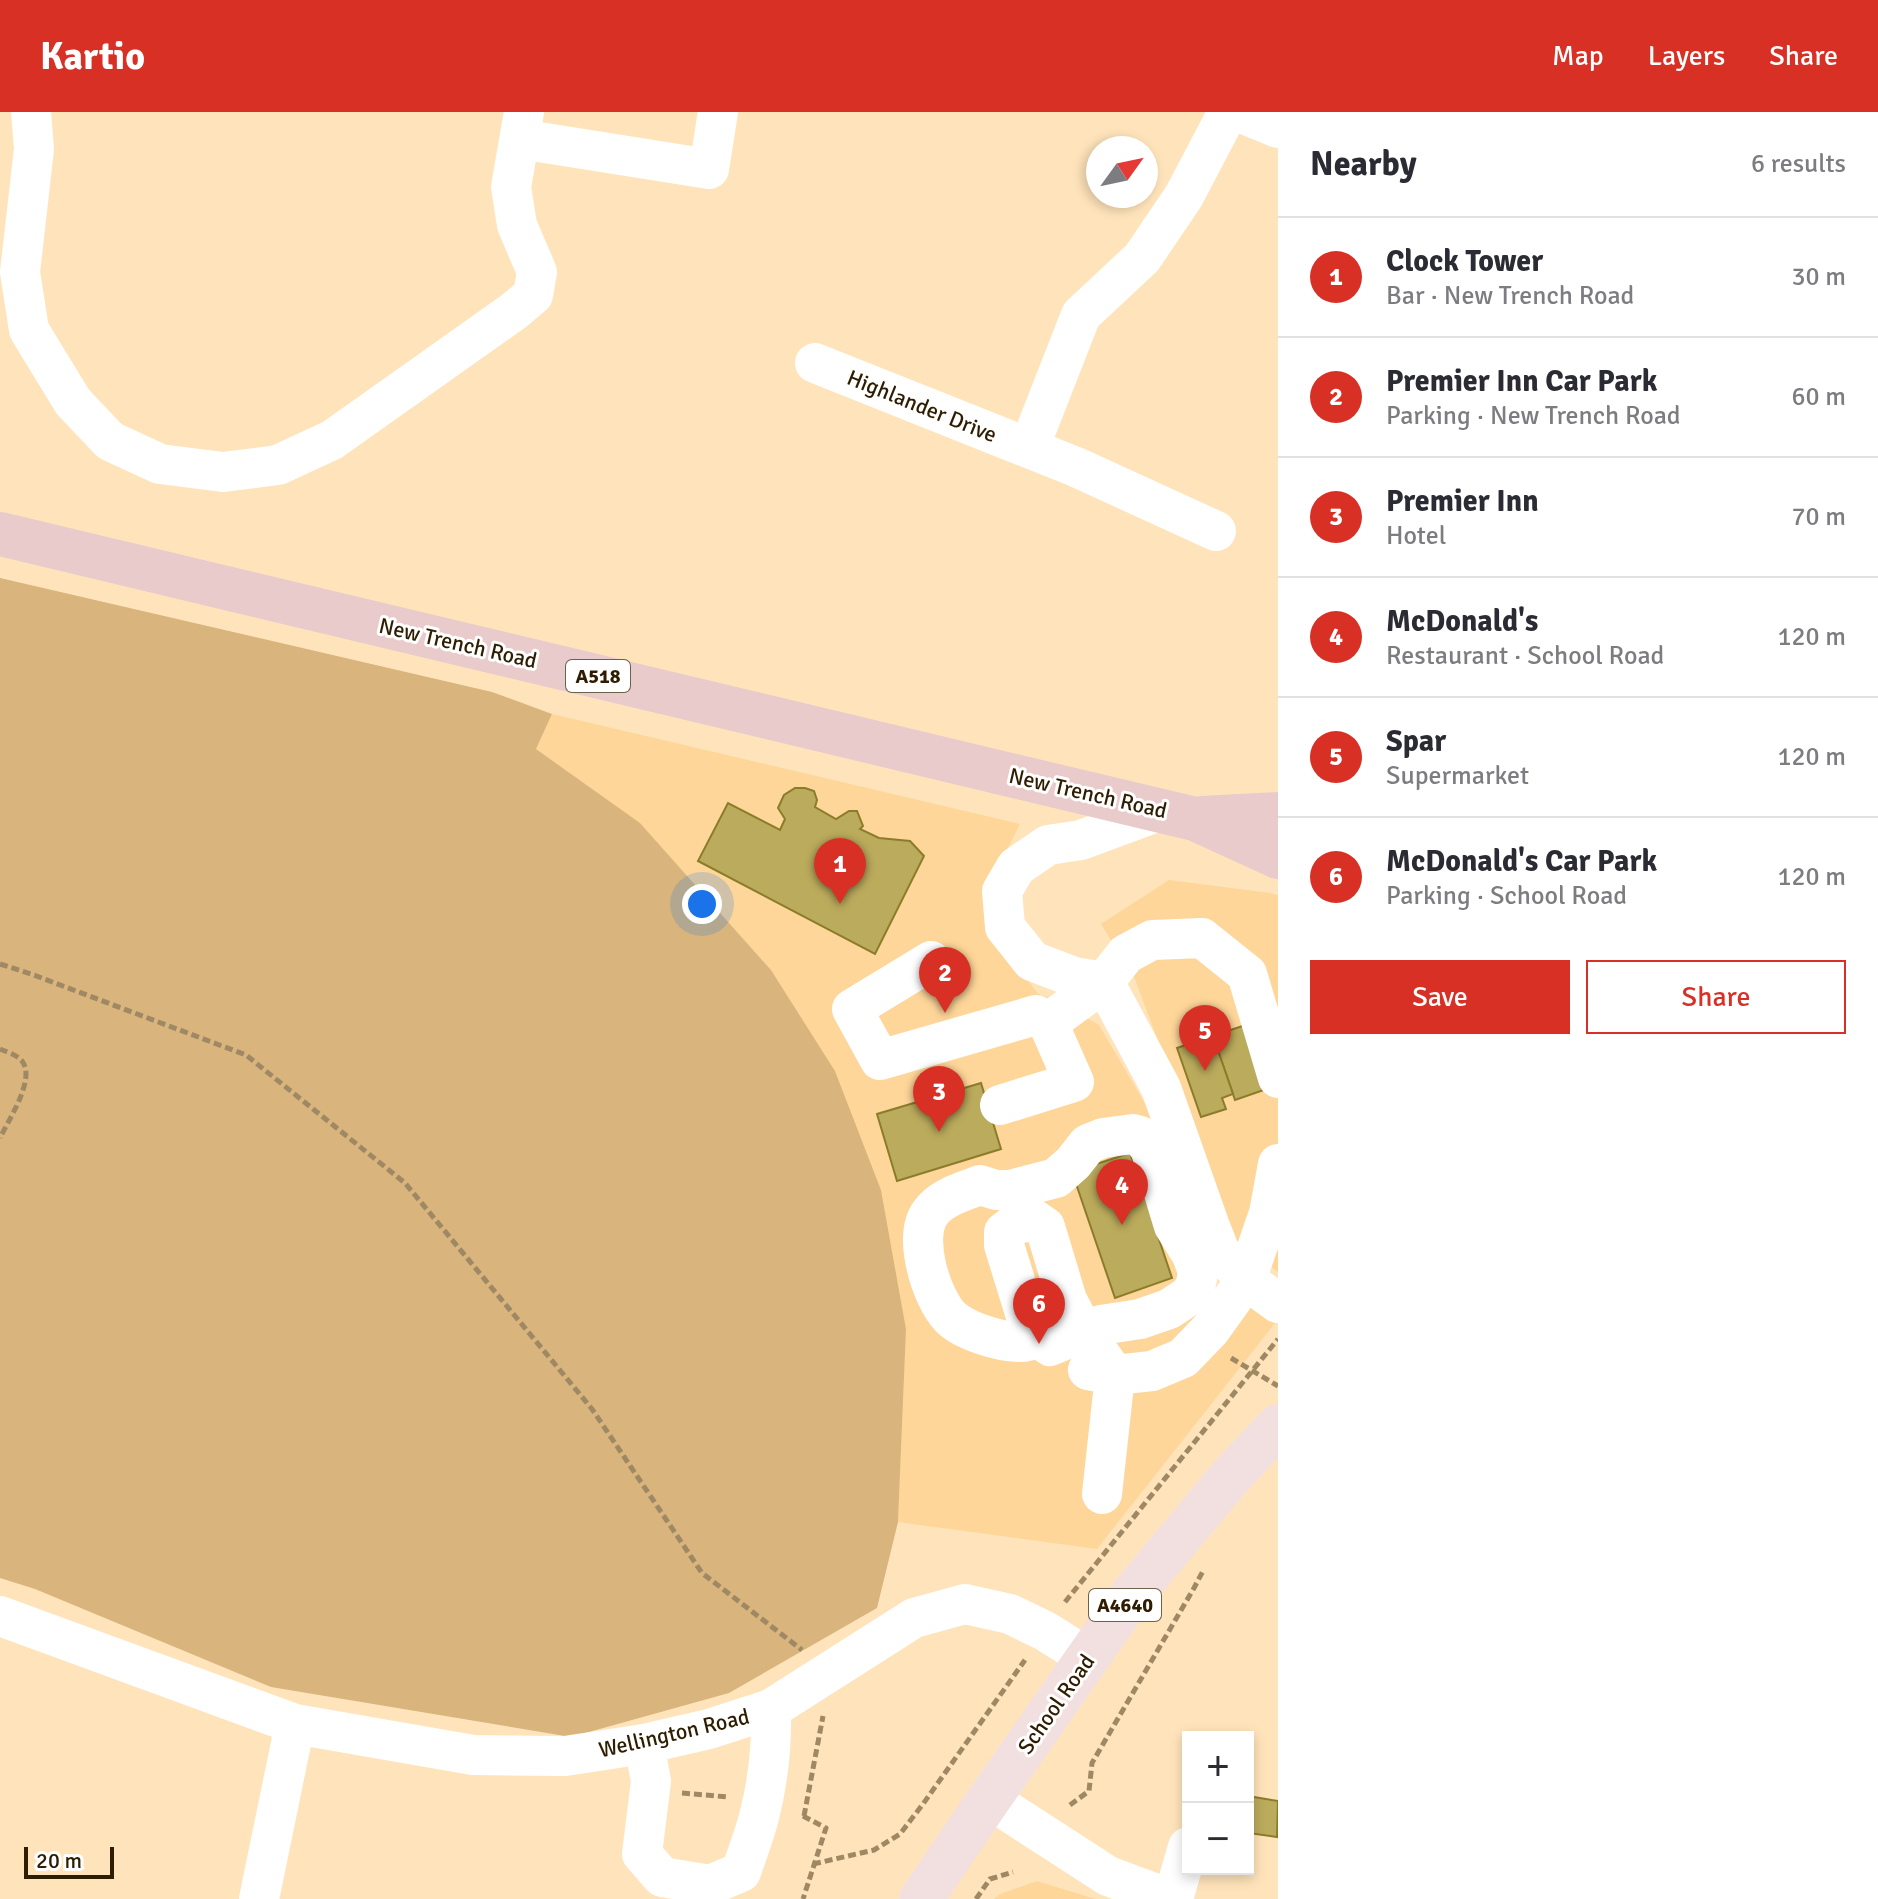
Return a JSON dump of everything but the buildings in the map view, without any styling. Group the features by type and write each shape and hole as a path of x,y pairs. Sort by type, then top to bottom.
{"highway":[{"name":"New Trench Road","path":"0,534 1179,814 1278,857"},
{"name":"New Trench Road","path":"1179,814 1278,814"}],"main road":[{"name":"School Road","path":"989,1799 1131,1596 1230,1477 1278,1426"},
{"name":"A4640","path":"921,1899 989,1799"}],"street":[{"path":"31,112 34,149 20,272 29,330 73,402 110,441 160,464 223,472 278,465 332,440 533,295 537,272 517,225 511,187 522,125 709,169 718,112"},
{"path":"1029,448 1081,315 1142,258 1184,196 1228,112"},
{"path":"1239,112 1278,128"},
{"name":"Highlander Drive","path":"815,363 1076,467 1216,531"},
{"path":"1104,982 1074,977 1032,961 1005,927 1002,891 1016,867 1048,845 1081,840 1179,814"},
{"path":"1048,1023 1104,982 1126,954 1152,940 1202,938 1247,974 1278,1078"},
{"path":"931,961 852,1009 880,1060 1036,1015 1048,1023 1074,1082 1000,1105"},
{"path":"1104,982 1161,1088 1220,1252 1262,1292"},
{"path":"1057,1338 1101,1325 1140,1319 1179,1304 1190,1295 1196,1284 1198,1272 1192,1255 1174,1226 1150,1148 1140,1136 1103,1138 1088,1144 1056,1178 1010,1190 980,1185 943,1201 930,1212 923,1228 926,1266 943,1307 963,1327 1017,1342 1057,1338 1115,1375 1152,1371 1183,1358 1211,1329 1262,1292 1269,1213 1278,1164"},
{"path":"1102,1494 1115,1375"},
{"name":"Wellington Road","path":"2,1624 295,1724 473,1755 565,1756 644,1744 709,1729 771,1709 914,1618 965,1604 1010,1614 1088,1658"},
{"path":"644,1744 651,1781 642,1854 662,1877 710,1885 741,1872 759,1818 772,1739 771,1709"},
{"path":"259,1899 295,1724"},
{"path":"989,1799 1108,1876 1171,1899 1182,1865"}],"path":[{"path":"0,964 246,1055 405,1183 592,1409 702,1573 831,1672 804,1816 826,1828 803,1899"},
{"path":"0,1049 20,1058 27,1069 26,1084 0,1138"},
{"path":"1069,1596 1278,1339"},
{"path":"1070,1805 1089,1791 1092,1763 1208,1561"},
{"path":"813,1864 874,1850 900,1834 1019,1668"},
{"path":"650,1790 762,1800"},
{"path":"976,1899 990,1879 1013,1872"}],"shaded area":[{"path":"0,578 492,692 552,714 536,749 640,823 771,970 835,1071 881,1190 906,1329 898,1522 877,1608 729,1693 571,1737 271,1687 35,1589 0,1578"},
{"path":"552,714 1020,824 989,886 1009,954 1038,994 1099,1025 1147,1107 1215,1287 1276,1322 1097,1549 898,1522 906,1329 881,1190 835,1071 771,970 640,823 536,749"},
{"path":"1169,880 1278,895 1278,1272 1230,1236 1135,979 1101,924"},
{"path":"1037,1881 1095,1899 994,1899"}],"place":[{"name":"Clock Tower","path":"840,904"},
{"name":"Premier Inn Car Park","path":"945,1013"},
{"name":"Spar","path":"1205,1071"},
{"name":"Premier Inn","path":"939,1132"},
{"name":"McDonald's","path":"1122,1225"},
{"name":"McDonald's Car Park","path":"1039,1344"}]}
